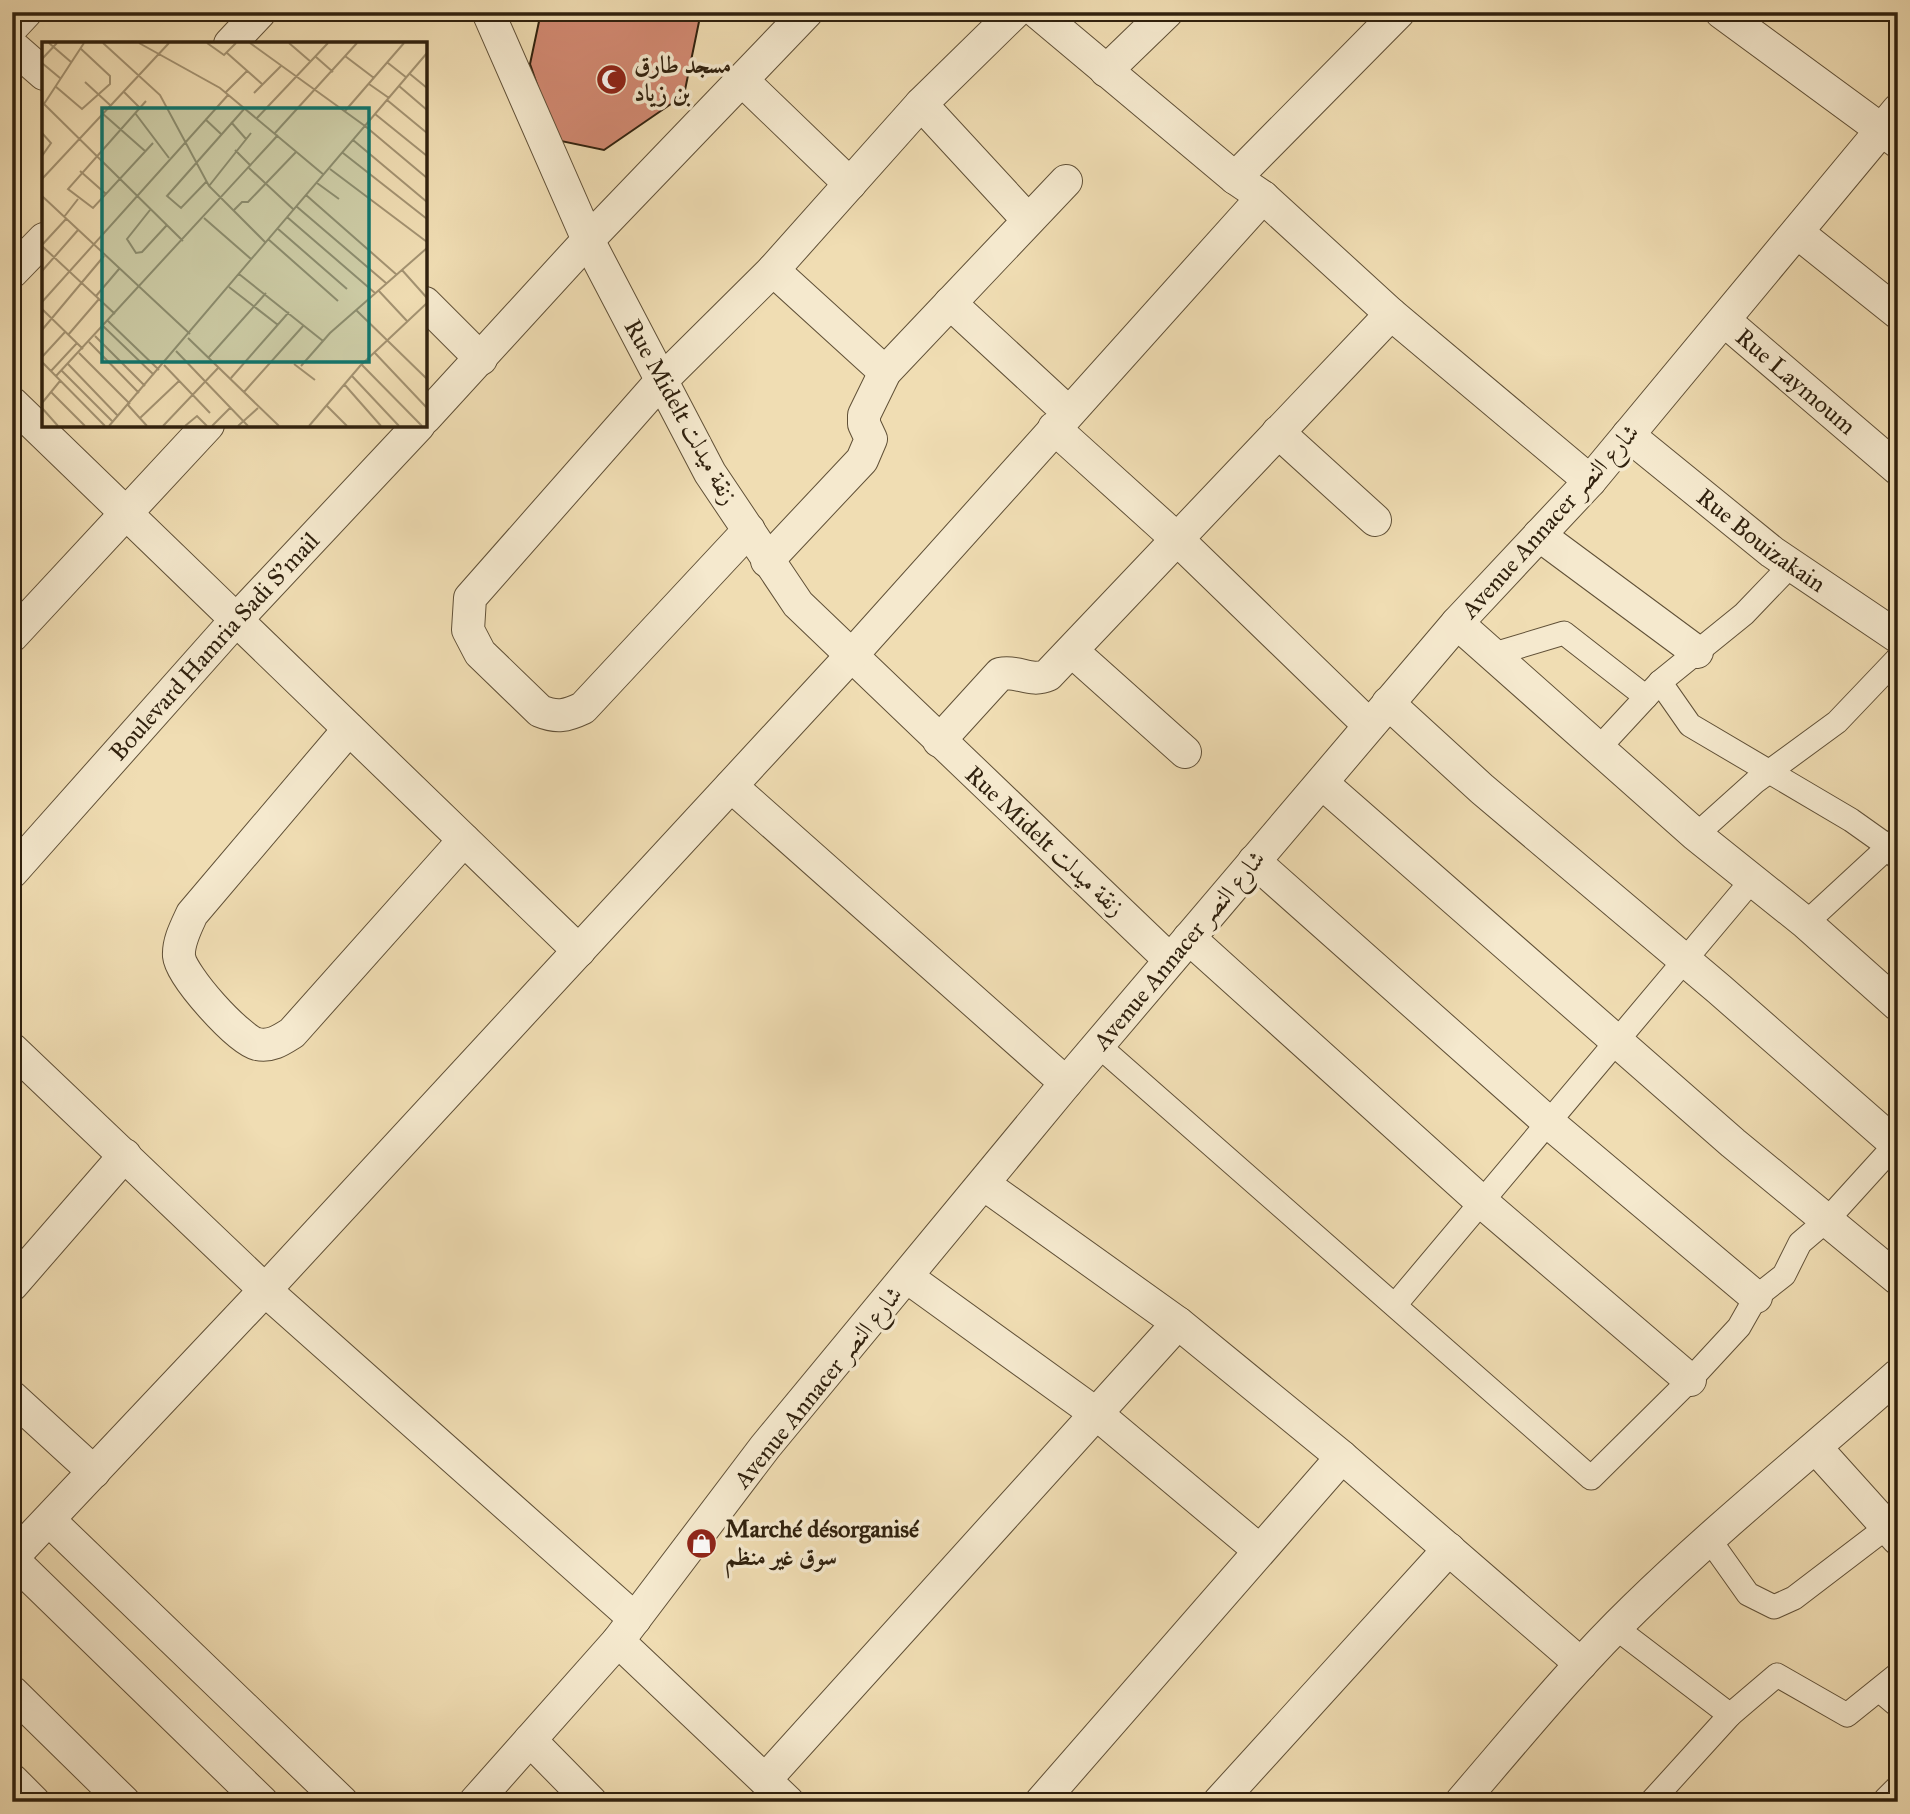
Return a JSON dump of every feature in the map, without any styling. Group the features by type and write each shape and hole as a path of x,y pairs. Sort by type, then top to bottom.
{"street":[{"path":"12,27 26,12"},
{"path":"237,41 260,12"},
{"name":"Rue Midelt زنقة ميدلت","path":"488,12 588,240 709,473 798,604 939,741 1180,949 1690,1380"},
{"path":"427,416 588,240 807,12"},
{"path":"749,530 583,708 566,716 553,716 540,711 480,653 468,630 470,598 662,380 773,270 921,104 1015,12"},
{"path":"1037,12 1236,178 1263,197 1391,314 1590,481"},
{"path":"1107,71 1167,12"},
{"path":"1236,178 1399,12"},
{"path":"1738,17 1893,127"},
{"path":"12,46 42,72"},
{"path":"742,80 850,184"},
{"path":"921,104 1028,220"},
{"name":"Avenue Annacer شارع النصر","path":"475,1802 626,1630 765,1447 985,1185 1066,1083 1457,623 1590,481 1798,233 1893,127"},
{"path":"767,561 862,460 872,439 864,424 864,415 885,372 1066,181"},
{"path":"262,1802 12,1559 265,1290 851,656 1263,197"},
{"path":"1798,233 1898,313"},
{"path":"12,272 42,241"},
{"path":"773,270 885,372"},
{"path":"950,303 1177,539 1379,714 1482,789 1897,1144 1827,1220 1800,1243 1784,1275 1756,1297 1738,1327 1690,1380 1591,1478 1099,1046"},
{"path":"427,305 481,359"},
{"path":"939,741 1000,674 1012,672 1037,680 1048,675 1391,314"},
{"name":"Rue Laymoum","path":"1725,321 1898,468"},
{"path":"12,403 579,951"},
{"path":"18,619 126,513 206,427"},
{"name":"Boulevard Hamria Sadi S'mail","path":"12,873 236,621 417,427"},
{"path":"1278,432 1375,520"},
{"name":"Rue Bouizakain","path":"1628,435 1791,565 1898,638"},
{"path":"1539,535 1697,652"},
{"path":"1598,748 1653,689 1744,614 1791,565"},
{"path":"1457,623 1696,835 1806,923 1898,1005"},
{"path":"1491,655 1564,633 1653,689 1690,725 1895,848 1806,923"},
{"path":"1072,651 1185,752"},
{"path":"1696,835 1769,772 1837,722 1898,658"},
{"path":"349,729 192,915 182,937 178,954 186,975 246,1040 260,1045 276,1043 292,1033 464,840"},
{"path":"1322,783 1618,1039 1733,1143 1898,1279"},
{"path":"731,786 1066,1083"},
{"path":"1254,861 1548,1122 1756,1297"},
{"path":"1395,1305 1753,879"},
{"path":"15,1058 125,1155 626,1630 788,1802"},
{"path":"12,1285 125,1155"},
{"path":"985,1185 1178,1323 1342,1457 1581,1664"},
{"path":"907,1278 1098,1415 1259,1550"},
{"path":"765,1780 1098,1415 1178,1323"},
{"path":"1461,1802 1581,1664 1616,1628 1709,1539 1898,1375"},
{"path":"12,1397 94,1472"},
{"path":"1709,1539 1748,1594 1774,1607 1794,1598 1892,1533 1816,1448"},
{"path":"1041,1802 1342,1457"},
{"path":"49,1520 342,1802"},
{"path":"1219,1802 1449,1549"},
{"path":"1616,1628 1730,1715"},
{"path":"1651,1802 1730,1715 1777,1675 1847,1715 1898,1674"},
{"path":"1879,1690 1898,1706"},
{"path":"12,1692 124,1802"},
{"path":"530,1740 591,1802"},
{"path":"12,1780 34,1802"},
{"path":"1889,1802 1898,1793"}],"building":[{"name":"مسجد طارق بن زياد","path":"541,12 701,12 684,95 604,150 556,140 530,64"}],"place":[{"name":"مسجد طارق بن زياد","path":"611,79"},
{"name":"Marché désorganisé سوق غير منظم","path":"702,1543"}]}
